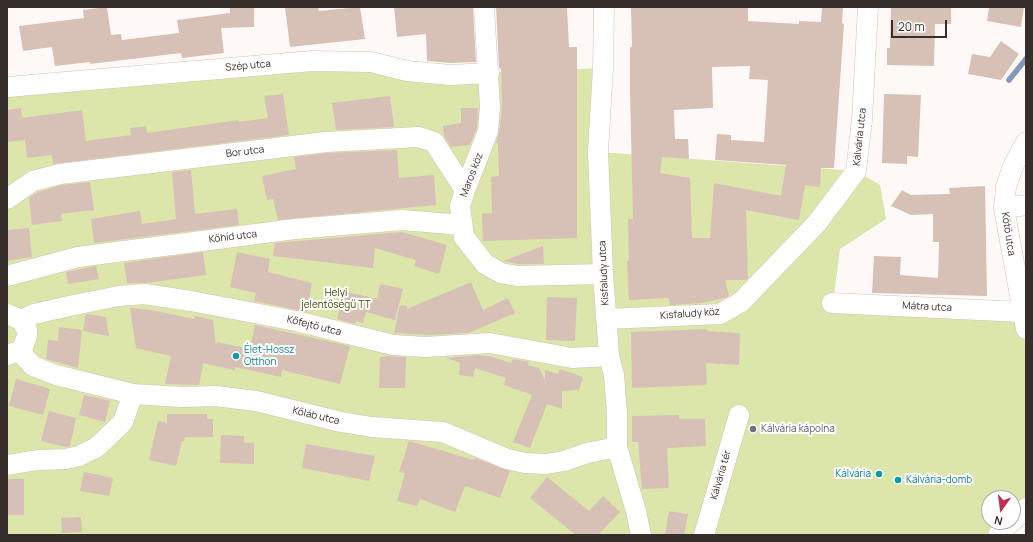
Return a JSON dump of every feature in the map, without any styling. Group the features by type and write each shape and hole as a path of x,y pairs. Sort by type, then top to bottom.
{"street":[{"name":"Maros köz","path":"484,7 490,108 488,131 464,190 460,206 464,237 485,264 501,273 517,276 603,274"},
{"name":"Kisfaludy utca","path":"604,7 603,68 598,152 606,319 609,356 614,375 617,414 617,447 636,511 641,535"},
{"name":"Kálvária utca","path":"778,262 817,223 856,171 862,120 868,7"},
{"name":"Szép utca","path":"7,87 312,61 371,62 407,71 451,75 489,73"},
{"name":"Bor utca","path":"7,199 33,181 60,174 326,142 403,137 419,137 434,142 464,190"},
{"name":"Kötő utca","path":"1024,314 1004,208 1006,187 1013,166 1026,142"},
{"path":"1004,208 1026,205"},
{"name":"Kőhíd utca","path":"7,276 78,257 295,228 402,220 462,225"},
{"name":"Kisfaludy köz","path":"606,319 720,314 741,302 778,262"},
{"name":"Kőfejtő utca","path":"14,317 119,296 144,294 191,301 296,321 393,345 426,347 490,343 572,358 609,356"},
{"name":"Mátra utca","path":"832,303 1024,314"},
{"path":"13,353 23,347 27,336 27,330 14,317"},
{"name":"Kőláb utca","path":"13,353 33,366 56,375 133,394 182,397 215,396 256,401 342,422 372,427 443,432 507,459 525,463 546,464 564,461 587,453 617,447"},
{"path":"7,465 38,460 66,459 79,456 97,447 123,422 133,394"},
{"name":"Kálvária tér","path":"704,535 739,415"}],"green space":[{"name":"Helyi jelentőségű TT","path":"312,61 479,73 603,68 599,152 856,171 880,185 886,219 840,249 833,303 1022,312 1026,329 1026,508 1021,513 1021,490 981,490 981,530 1003,530 998,535 7,535 7,87"}],"building":[{"path":"107,7 111,35 121,34 122,40 179,33 177,20 230,13 230,7 254,7 254,27 221,28 224,53 182,58 181,53 90,64 90,62 55,66 52,47 23,51 19,26 84,18 83,10"},
{"path":"285,7 318,7 319,11 360,7 365,39 290,47"},
{"path":"394,7 473,7 476,62 451,63 427,61 426,34 397,37"},
{"path":"496,7 567,7 569,47 577,47 577,238 483,241 482,214 492,213 491,177 499,176 498,143 496,143 502,109 501,69 499,68"},
{"path":"631,7 748,7 748,21 799,24 799,21 821,22 822,7 843,7 842,23 844,24 834,168 821,168 820,187 805,185 799,220 746,210 748,278 746,280 725,280 729,296 727,297 702,303 670,305 669,298 629,300 627,261 629,261 628,219 633,219 630,91 630,47 632,47","holes":["750,66 749,79 768,80 764,142 731,140 731,135 717,134 715,160 786,165 781,196 714,183 710,238 692,238 690,178 660,173 662,157 689,159 688,139 675,139 674,110 713,108 712,67"]},
{"path":"891,7 951,7 951,24 935,24 934,66 887,65 887,48 890,48"},
{"path":"989,7 1024,7 1021,27 987,21"},
{"path":"1001,41 1019,54 1001,80 968,74 972,54 990,57"},
{"path":"283,94 289,135 53,164 52,155 27,158 25,140 7,142 7,110 21,108 22,118 82,110 86,141 131,135 130,128 146,126 147,133 238,120 239,122 268,118 264,96"},
{"path":"884,94 921,95 918,157 907,156 907,164 882,163"},
{"path":"390,96 394,127 336,130 332,103"},
{"path":"461,108 478,108 477,128 470,145 451,147 444,136 443,126 461,123"},
{"path":"397,150 399,178 434,175 436,205 278,220 273,199 267,200 262,176 296,169 294,157 327,153"},
{"path":"191,170 195,214 237,209 239,225 94,243 91,219 140,211 142,224 176,219 172,172"},
{"path":"90,182 94,210 61,214 62,221 32,225 29,198 38,192 62,185"},
{"path":"985,186 987,296 872,293 874,256 901,257 900,275 938,278 939,242 933,242 933,214 911,215 891,206 902,190 911,195 950,194 949,188"},
{"path":"29,228 32,257 7,261 7,230"},
{"path":"402,232 447,245 439,274 414,266 416,260 375,248 373,268 273,256 275,243"},
{"path":"543,246 544,264 518,264 503,261"},
{"path":"203,252 206,275 146,283 127,283 124,263"},
{"path":"237,252 270,259 268,272 312,283 307,312 254,301 256,293 230,287"},
{"path":"96,266 99,279 68,284 66,272"},
{"path":"471,282 483,310 508,298 515,313 469,333 426,335 394,333 400,305 407,306 407,309"},
{"path":"380,284 403,289 395,320 366,312 363,323 356,321 355,324 337,319 344,291 377,299"},
{"path":"547,297 577,298 575,341 546,340"},
{"path":"130,308 152,310 194,319 195,316 213,320 216,346 217,342 250,349 255,325 350,346 340,384 282,370 281,377 235,367 235,370 203,363 199,385 165,384 171,356 136,348"},
{"path":"86,314 106,317 109,336 83,331"},
{"path":"59,327 82,330 78,368 46,359 48,340 58,341"},
{"path":"707,329 707,331 740,333 739,365 706,363 707,385 632,388 631,332"},
{"path":"478,355 493,357 511,363 513,359 529,362 528,365 539,368 545,380 545,370 558,374 560,369 583,377 579,390 562,391 562,409 547,404 530,448 513,442 532,395 504,385 506,378 475,368 473,377 459,375 460,363 446,358"},
{"path":"380,357 406,357 405,388 379,388"},
{"path":"16,379 50,389 43,415 9,406"},
{"path":"84,395 110,401 105,422 79,415"},
{"path":"49,411 76,418 70,446 66,447 41,441"},
{"path":"167,414 207,414 207,419 213,419 213,437 185,437 184,441 182,441 176,466 149,460 158,421 167,423"},
{"path":"679,415 679,419 705,419 706,446 667,448 669,488 642,489 638,442 632,442 632,416"},
{"path":"221,435 244,436 244,443 254,443 254,464 220,463"},
{"path":"409,441 474,460 475,458 510,471 500,498 465,486 455,512 420,499 417,506 397,501 405,473 399,472"},
{"path":"306,444 375,456 369,481 302,468"},
{"path":"84,472 113,478 109,496 80,491"},
{"path":"547,477 589,511 603,496 620,512 598,535 576,535 530,498"},
{"path":"7,479 24,479 24,515 7,515"},
{"path":"669,511 688,514 684,535 665,535"},
{"path":"81,517 82,532 62,533 61,518"}],"waterway":[{"path":"1009,80 1026,59"}],"place":[{"name":"Élet-Hossz Otthon","path":"236,356"},
{"name":"Kálvária kápolna","path":"753,429"},
{"name":"Kálvária","path":"879,474"},
{"name":"Kálvária-domb","path":"898,480"}]}
